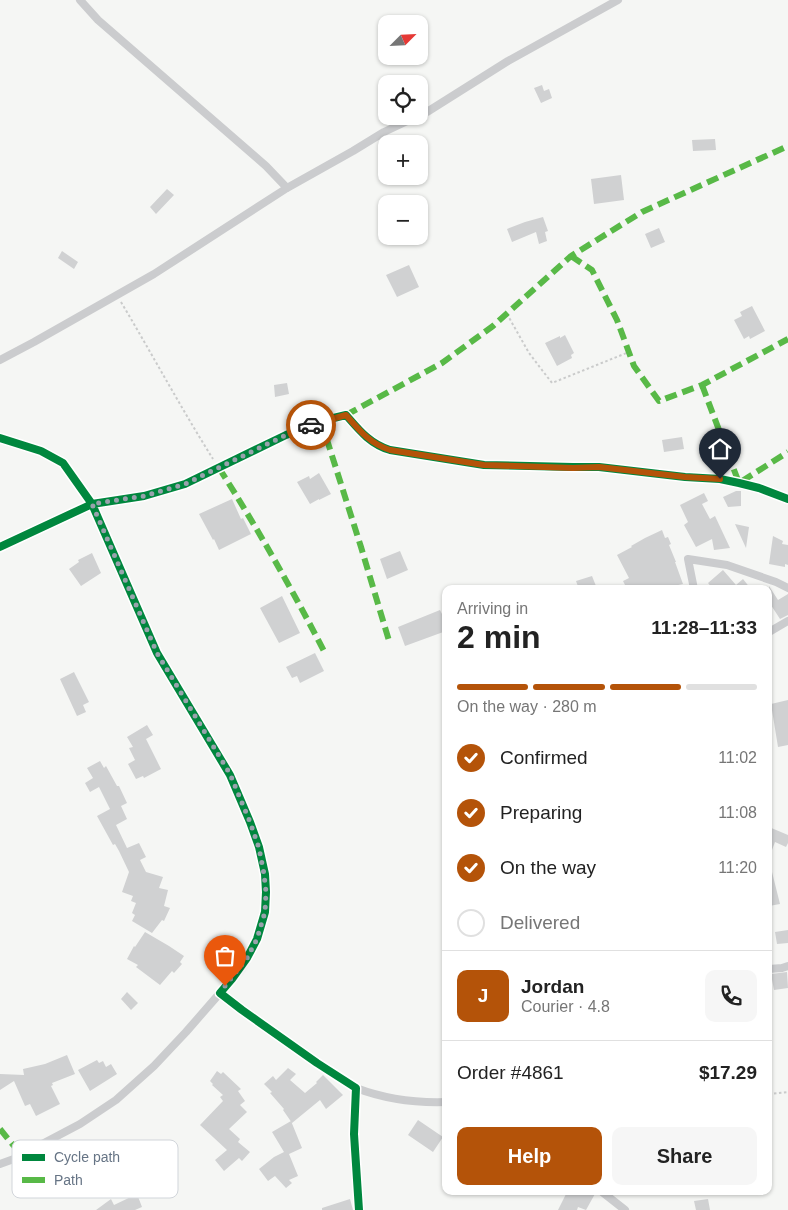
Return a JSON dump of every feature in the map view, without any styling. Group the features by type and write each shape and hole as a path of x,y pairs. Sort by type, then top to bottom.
{"street":[{"path":"80,0 98,20 266,166 287,188"},
{"path":"428,111 508,61 618,0"},
{"path":"0,360 117,296 287,188 399,125"},
{"path":"0,547 92,504 144,496 185,484 286,435 321,421 346,415 362,433 381,447 390,450 484,465 599,467 720,479 739,482 788,499"},
{"path":"0,438 41,451 63,463 92,504 157,653 230,774 259,848 266,892 265,912 257,939 247,958 232,979 186,1032 154,1066 116,1100 80,1124 50,1140"},
{"path":"693,585 688,559 727,565 788,588"},
{"path":"772,630 788,621"},
{"path":"772,969 788,966"},
{"path":"220,993 317,1063 356,1088 374,1095 402,1100 442,1102"},
{"path":"356,1088 354,1134 359,1210"},
{"path":"0,1164 12,1160"},
{"path":"606,1195 625,1210"}],"path":[{"path":"117,296 218,468"},
{"path":"507,314 529,352 552,383 629,352"},
{"path":"772,1094 788,1092"}],"building":[{"path":"542,85 544,91 549,89 552,98 541,103 534,88"},
{"path":"715,139 716,150 693,151 692,140"},
{"path":"621,175 624,200 594,204 591,179"},
{"path":"167,189 174,195 156,214 150,207"},
{"path":"543,217 548,231 545,232 547,241 539,244 536,232 512,242 507,229"},
{"path":"659,228 665,242 651,248 645,234"},
{"path":"62,251 78,262 74,269 58,258"},
{"path":"409,265 419,287 397,297 386,275"},
{"path":"752,306 765,331 750,339 749,336 744,339 734,320 742,316 740,312"},
{"path":"565,335 574,353 571,355 572,358 557,366 545,343"},
{"path":"287,383 289,394 275,397 274,385"},
{"path":"682,437 684,449 664,452 662,440"},
{"path":"319,473 331,494 310,504 297,482 309,476 310,479"},
{"path":"736,491 741,491 741,506 728,507 723,497"},
{"path":"704,493 708,501 702,504 710,519 715,516 730,548 714,550 712,539 696,547 684,525 688,522 680,505"},
{"path":"232,499 241,519 243,518 251,534 219,550 199,514"},
{"path":"735,524 749,527 746,548"},
{"path":"662,530 665,538 668,537 683,584 625,585 623,581 629,578 617,555"},
{"path":"773,536 783,541 782,544 788,545 788,565 785,564 785,567 769,564"},
{"path":"400,551 408,570 387,579 380,559"},
{"path":"92,553 101,573 81,586 69,569 79,562 78,560"},
{"path":"723,570 736,585 710,585 708,583"},
{"path":"592,576 596,585 578,585 576,581"},
{"path":"743,579 748,585 736,585"},
{"path":"772,591 778,600 788,594 788,615 780,619 772,607"},
{"path":"282,596 300,633 279,643 260,608"},
{"path":"440,610 442,614 442,632 405,646 398,627"},
{"path":"315,653 324,671 300,683 297,676 292,678 286,667"},
{"path":"74,672 89,702 83,705 86,712 77,716 60,679"},
{"path":"788,700 788,745 778,747 772,704"},
{"path":"147,725 153,735 146,739 161,769 144,778 143,776 136,779 128,764 135,760 129,748 133,747 127,737"},
{"path":"100,761 104,768 106,766 117,786 119,786 127,803 121,806 127,819 116,825 127,848 139,843 146,857 140,860 146,872 163,877 159,888 168,890 164,906 170,908 164,921 162,920 152,933 132,921 135,915 132,913 136,903 131,901 133,896 122,892 129,872 115,844 113,845 97,816 110,809 99,787 90,792 85,783 93,778 87,768"},
{"path":"772,828 788,835 786,847 775,842 772,850"},
{"path":"772,872 780,904 772,905"},
{"path":"788,930 788,943 777,944 775,932"},
{"path":"145,932 184,956 180,962 182,964 174,973 172,971 160,985 136,967 138,965 127,959"},
{"path":"787,972 788,988 774,990 772,974"},
{"path":"127,992 138,1003 131,1010 121,999"},
{"path":"67,1055 75,1074 52,1083 53,1085 51,1086 60,1104 36,1116 30,1104 25,1106 14,1081 0,1090 0,1074 24,1075 23,1069 45,1064"},
{"path":"97,1060 99,1063 103,1061 106,1067 111,1064 117,1074 90,1091 78,1070"},
{"path":"288,1068 296,1074 290,1080 305,1093 323,1075 343,1095 326,1109 320,1100 292,1123 284,1109 270,1093 272,1092 264,1084 273,1076 276,1080"},
{"path":"217,1071 221,1074 223,1072 241,1089 238,1091 245,1101 240,1105 247,1112 229,1129 240,1139 238,1142 250,1152 242,1161 239,1158 224,1171 215,1160 227,1150 200,1125 223,1101 220,1097 223,1095 210,1081"},
{"path":"418,1120 442,1136 442,1138 433,1152 408,1135"},
{"path":"291,1121 302,1148 289,1154 298,1176 289,1180 292,1183 286,1188 275,1176 268,1181 259,1169 284,1152 272,1132"},
{"path":"566,1195 594,1195 586,1210 578,1207 577,1210 558,1210"},
{"path":"129,1198 139,1198 142,1207 135,1210 96,1210 111,1199 114,1205"},
{"path":"350,1199 353,1210 322,1210 322,1208"},
{"path":"708,1199 710,1210 696,1210 694,1201"}],"marked path":[{"path":"346,415 442,363 493,326 571,256 642,212 788,146"},
{"path":"571,256 592,270 617,320 634,366 659,401 702,385 788,339"},
{"path":"702,385 739,483 788,452"},
{"path":"321,421 390,644"},
{"path":"219,468 275,560 326,655"},
{"path":"0,1129 12,1144"}],"cycle path":[{"path":"0,547 92,504 144,496 185,484 286,435 321,421 346,415 371,440 390,450 484,465 599,467 720,479 759,488 788,499"},
{"path":"0,438 41,451 63,463 92,504 157,653 230,775 259,847 265,874 266,892 265,912 257,939 247,958 220,993 317,1063 356,1088 354,1134 359,1210"}],"way so far":[{"path":"225,986 247,958 257,939 265,912 266,892 259,848 230,774 157,653 92,504 144,496 185,484 286,435 311,425"}],"route":[{"path":"311,425 346,415 362,433 381,447 484,465 599,467 720,479"}]}
